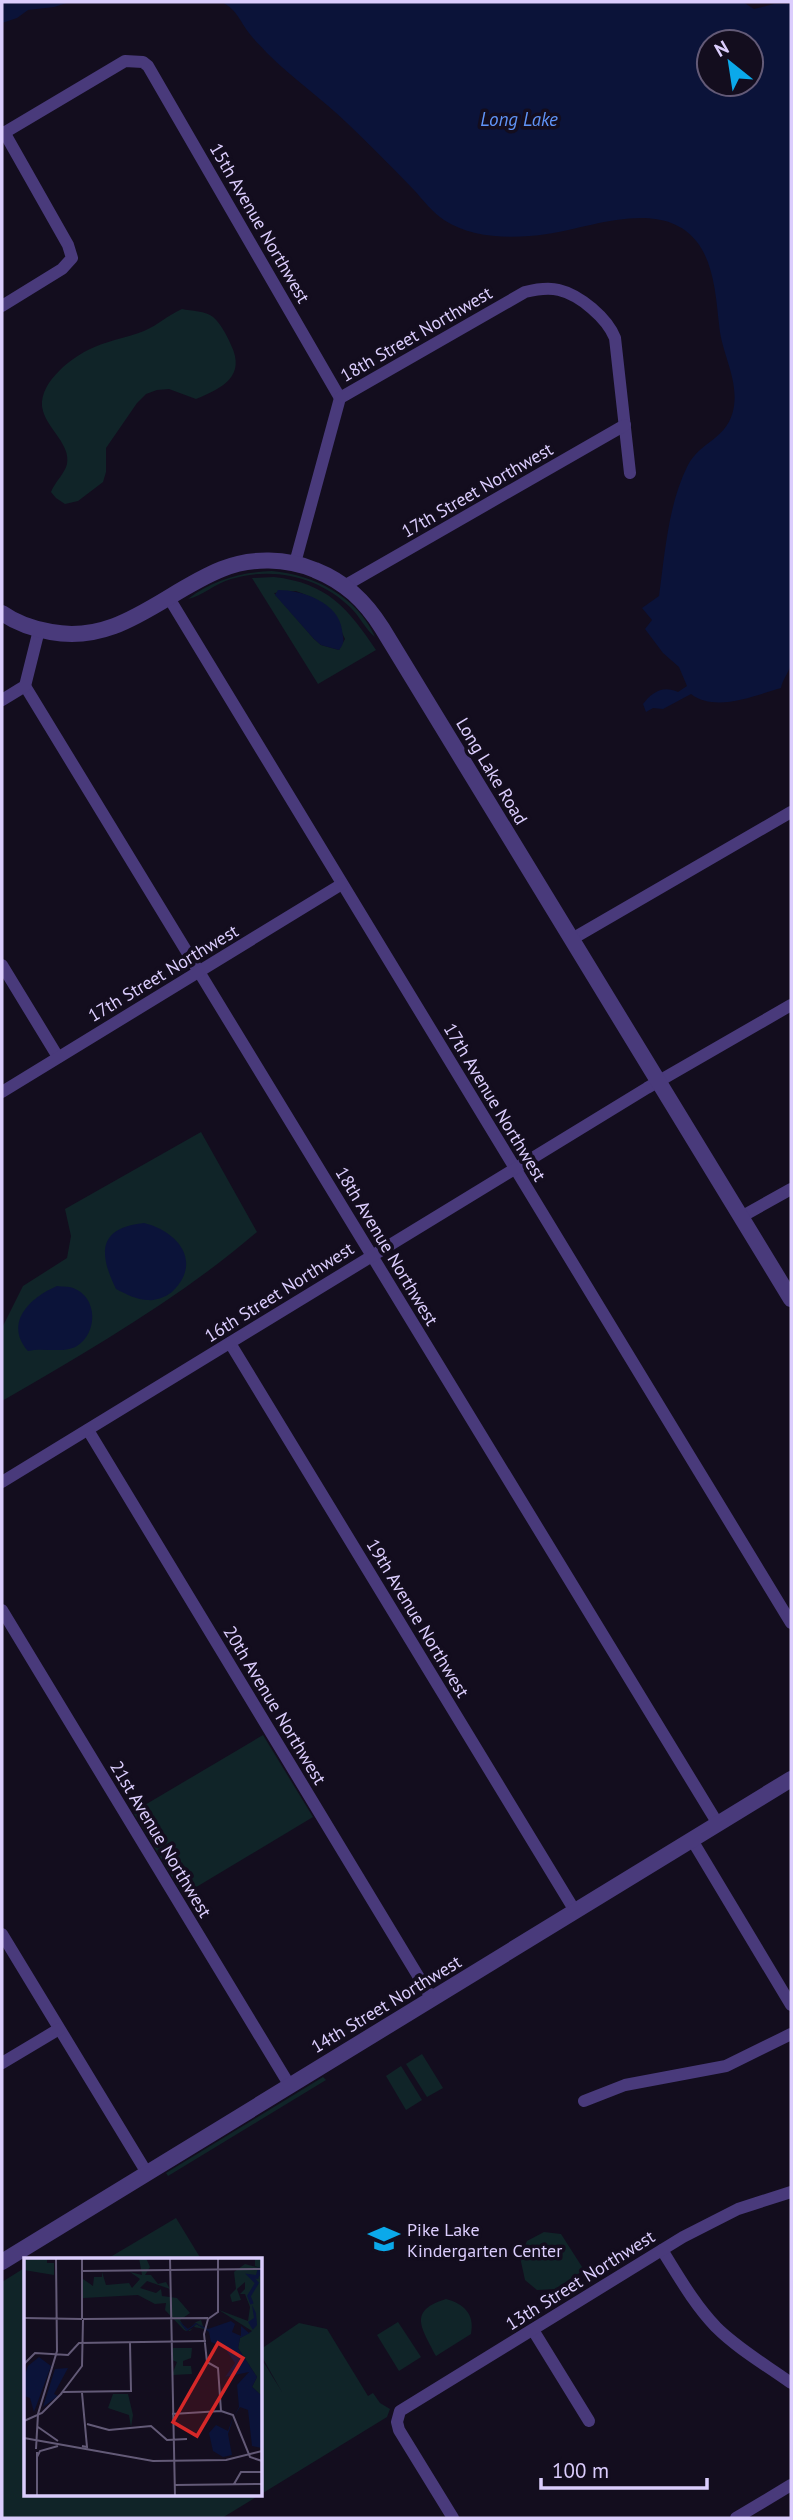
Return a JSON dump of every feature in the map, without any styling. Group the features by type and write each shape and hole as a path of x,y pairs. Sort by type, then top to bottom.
{"street":[{"name":"15th Avenue Northwest","path":"3,133 125,61 140,60 148,66 341,398"},
{"path":"2,306 62,269 72,258 68,245 3,133"},
{"name":"18th Street Northwest","path":"295,563 341,398 525,292 545,288 568,293 611,328 615,338 625,425"},
{"path":"625,425 630,473"},
{"name":"17th Street Northwest","path":"346,586 625,425"},
{"name":"Long Lake Road","path":"2,613 39,630 74,634 103,631 127,623 213,573 237,564 272,561 295,563 328,575 346,586 372,612 791,1299"},
{"name":"17th Avenue Northwest","path":"169,598 791,1623"},
{"path":"2,700 25,686 39,630"},
{"name":"18th Avenue Northwest","path":"25,686 718,1824"},
{"path":"572,939 791,812"},
{"name":"17th Street Northwest","path":"2,1092 342,884"},
{"path":"2,965 58,1057"},
{"name":"16th Street Northwest","path":"2,1482 515,1168 791,1005"},
{"path":"741,1217 791,1189"},
{"name":"19th Avenue Northwest","path":"230,1343 575,1911"},
{"name":"20th Avenue Northwest","path":"88,1430 432,1998"},
{"name":"21st Avenue Northwest","path":"2,1610 290,2086"},
{"name":"14th Street Northwest","path":"2,2262 791,1779"},
{"path":"692,1840 791,2005"},
{"path":"2,1934 147,2173"},
{"path":"2,2063 59,2029"},
{"path":"583,2101 625,2085 726,2066 791,2034"},
{"name":"13th Street Northwest","path":"453,2518 399,2430 398,2416 405,2406 662,2250 738,2209 791,2192"},
{"path":"662,2250 685,2287 717,2328 736,2345 791,2383"},
{"path":"533,2330 589,2421"},
{"path":"736,2518 791,2485"}],"green space":[{"path":"182,309 206,314 219,323 235,356 234,373 223,385 196,399 169,389 146,394 106,448 106,472 103,482 78,501 65,504 51,492 66,467 67,457 66,450 43,411 44,392 49,383 63,367 88,350 144,331"},
{"path":"272,571 303,577 332,590 357,610 375,637 339,597 296,577 280,574 247,575 225,581 188,599 228,578"},
{"path":"252,578 292,580 322,592 345,610 376,650 318,684","holes":["296,591 328,608 336,620 345,639 339,650 321,645 314,639 274,593"]},
{"path":"201,1132 257,1232 166,1301 2,1401 2,1328 23,1286 67,1258 71,1236 65,1209"},
{"path":"263,1735 313,1817 183,1895 133,1812"},
{"path":"422,2054 443,2088 427,2097 406,2064"},
{"path":"401,2066 422,2100 406,2110 386,2076"},
{"path":"323,2077 326,2080 168,2176 166,2173"},
{"path":"176,2218 200,2258 109,2258"},
{"path":"544,2232 561,2234 584,2270 555,2289 537,2290 525,2280 520,2257 527,2241"},
{"path":"24,2268 24,2496 258,2496 222,2518 2,2518 2,2282"},
{"path":"446,2299 463,2307 470,2315 471,2334 436,2356 423,2329 422,2315 426,2309"},
{"path":"398,2322 421,2357 399,2371 377,2335"},
{"path":"299,2323 327,2329 368,2396 373,2393 380,2403 390,2409 387,2417 262,2494 262,2360 282,2392 262,2357 262,2348"}],"water":[{"path":"2,2 70,2 28,10 17,18 2,23"},
{"name":"Long Lake","path":"222,2 743,2 754,9 774,4 791,4 791,665 781,688 724,702 712,702 691,694 663,709 653,708 646,712 643,704 658,691 667,689 678,692 687,686 679,667 663,653 645,629 652,620 642,608 659,596 671,514 687,467 699,451 726,426 734,406 734,385 720,334 713,281 707,260 697,242 682,228 665,221 646,218 605,222 521,237 481,234 455,226 436,214 347,123 267,53 251,36 235,12"},
{"path":"278,590 298,592 327,605 339,621 343,644 339,650 321,645 314,639 275,595"},
{"path":"144,1223 176,1240 186,1258 182,1280 171,1293 155,1300 140,1299 116,1289 105,1254 110,1237 117,1230"},
{"path":"57,1286 73,1288 87,1299 92,1316 89,1333 77,1346 71,1348 28,1351 18,1331 23,1312 37,1297"}],"place":[{"name":"Pike Lake Kindergarten Center","path":"384,2239"}]}
